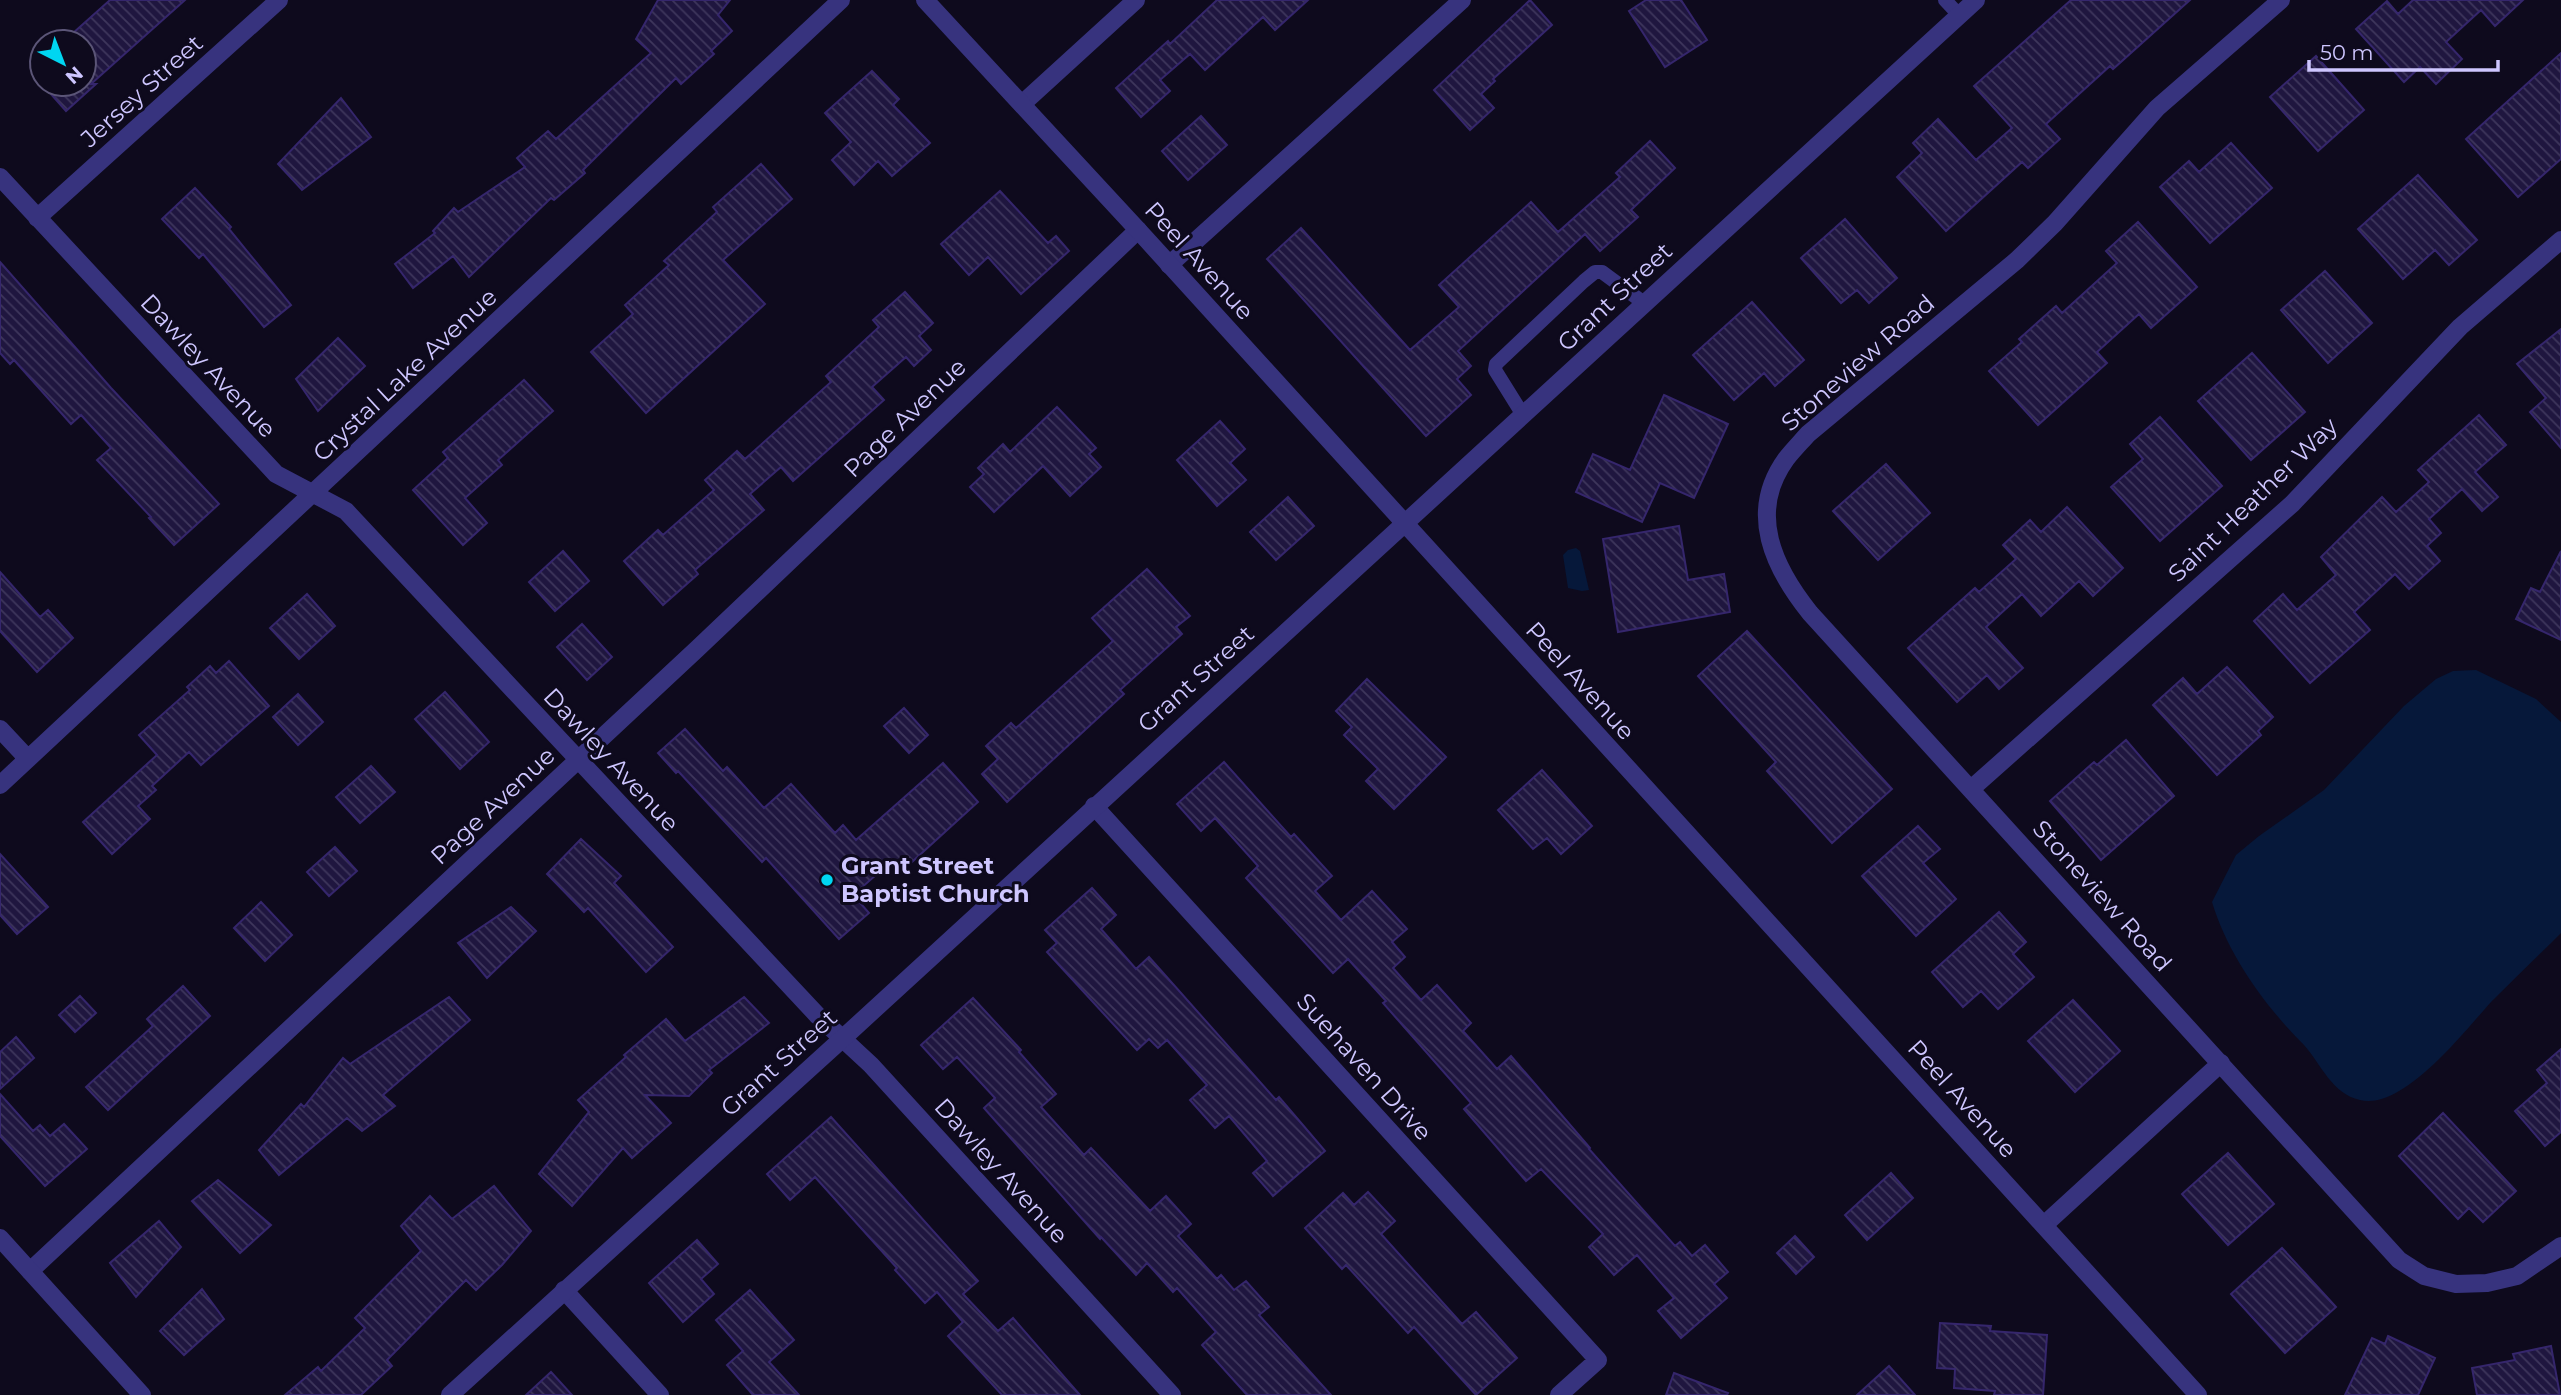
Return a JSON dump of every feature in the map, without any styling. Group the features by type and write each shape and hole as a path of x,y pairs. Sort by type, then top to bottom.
{"street":[{"name":"Jersey Street","path":"37,218 279,0"},
{"name":"Crystal Lake Avenue","path":"0,785 841,0"},
{"name":"Peel Avenue","path":"925,0 1138,230 2198,1395"},
{"path":"1022,104 1136,0"},
{"path":"1169,265 1462,0"},
{"name":"Grant Street","path":"450,1395 1976,0"},
{"name":"Stoneview Road","path":"2281,0 2157,108 2055,223 2017,260 1808,434 1785,460 1770,493 1767,525 1774,558 1788,585 1810,613 2399,1260 2424,1276 2456,1284 2487,1283 2517,1276 2561,1247"},
{"name":"Dawley Avenue","path":"0,177 276,474 346,511 818,1016 871,1065 1171,1395"},
{"name":"Page Avenue","path":"30,1271 578,760 1138,230"},
{"name":"Saint Heather Way","path":"1971,789 2292,504 2460,327 2561,240"},
{"path":"0,729 28,759"},
{"name":"Suehaven Drive","path":"1094,806 1598,1360 1559,1395"},
{"path":"2044,1225 2221,1063"},
{"path":"0,1238 142,1395"},
{"path":"564,1290 660,1395"}],"lane":[{"path":"1945,0 1959,15"},
{"path":"1523,415 1494,370 1496,363 1584,281 1595,272 1602,272 1644,303"}],"water":[{"path":"1576,548 1580,551 1589,590 1568,588 1563,555"},
{"path":"2476,670 2536,699 2561,722 2561,933 2492,1001 2450,1048 2414,1081 2396,1093 2377,1100 2360,1100 2350,1097 2334,1085 2304,1045 2262,997 2228,941 2212,902 2236,855 2324,790 2404,706 2436,679 2453,671"}],"building":[{"path":"110,0 185,0 98,78 98,28 79,28"},
{"path":"658,0 730,0 718,15 732,31 711,51 714,54 681,84 676,78 583,170 585,173 554,200 551,198 469,277 453,256 413,288 395,264 435,233 433,231 454,208 458,212 525,167 517,158 548,131 556,139 651,53 636,39"},
{"path":"1217,0 1308,0 1275,30 1263,17 1205,70 1190,54 1160,80 1170,91 1141,117 1116,88 1168,41 1170,44"},
{"path":"1530,0 1552,25 1493,79 1495,81 1481,94 1494,108 1470,130 1434,90"},
{"path":"1646,0 1681,0 1707,40 1665,67 1629,11"},
{"path":"2071,0 2190,0 2113,69 2110,66 2046,124 2060,139 2028,168 2022,162 1946,231 1897,177 1922,153 1913,143 1938,119 1976,160 2012,128 1974,86"},
{"path":"2413,0 2523,0 2495,26 2481,10 2446,42 2462,59 2436,84 2420,67 2404,82 2356,29 2387,1 2398,14"},
{"path":"2561,53 2561,159 2518,197 2466,139"},
{"path":"2316,56 2364,110 2318,151 2270,97"},
{"path":"872,71 899,99 893,105 930,143 892,176 878,161 854,185 832,160 851,142 825,113"},
{"path":"54,98 80,98 66,111"},
{"path":"341,98 371,137 302,190 278,164"},
{"path":"1201,116 1227,145 1188,180 1162,151"},
{"path":"1650,141 1675,168 1631,210 1638,217 1600,251 1585,234 1458,351 1471,366 1457,379 1471,395 1426,436 1267,259 1301,228 1410,350 1459,307 1439,285 1531,202 1558,232 1620,177 1616,173"},
{"path":"2231,143 2272,188 2210,243 2160,187 2189,161 2199,172"},
{"path":"761,164 792,199 723,260 765,304 646,413 591,352 633,314 625,305 669,265 664,261 717,212 713,207"},
{"path":"2418,175 2477,240 2449,265 2435,250 2403,279 2358,229"},
{"path":"195,188 231,227 229,229 291,305 264,327 203,254 199,258 162,219"},
{"path":"1000,191 1048,243 1056,236 1069,251 1021,294 988,257 969,275 941,244"},
{"path":"1845,219 1897,278 1869,303 1857,290 1841,303 1801,258"},
{"path":"2138,222 2197,287 2151,328 2139,314 2097,352 2107,363 2038,425 1989,371 2022,342 2019,339 2056,306 2062,313 2117,263 2106,251"},
{"path":"0,262 111,388 219,504 174,545 97,460 111,448 81,415 71,424 14,360 10,364 0,353"},
{"path":"2325,271 2372,323 2328,363 2281,310"},
{"path":"905,292 933,323 919,336 931,350 914,366 906,357 872,387 884,400 793,481 781,467 750,494 764,510 695,570 698,574 663,605 624,561 658,530 663,535 714,490 705,480 737,451 745,459 831,382 826,376 879,327 873,320"},
{"path":"1752,302 1804,360 1775,386 1764,373 1734,400 1693,355"},
{"path":"2561,329 2561,448 2530,412 2546,398 2517,364"},
{"path":"338,338 365,366 318,411 296,379"},
{"path":"2252,353 2305,412 2251,460 2198,401"},
{"path":"524,380 553,411 498,460 502,465 465,498 487,523 463,545 413,490 448,458 443,452"},
{"path":"1664,395 1728,424 1694,498 1660,483 1642,522 1576,492 1593,454 1630,470"},
{"path":"1057,407 1096,448 1089,454 1101,467 1070,496 1043,466 994,512 970,487 984,474 978,468 1003,444 1010,452"},
{"path":"2479,415 2506,445 2475,472 2498,497 2482,511 2462,489 2429,519 2441,533 2427,546 2440,561 2409,589 2395,574 2354,612 2370,630 2310,683 2254,621 2283,594 2297,610 2336,575 2321,557 2382,497 2396,512 2429,482 2418,470"},
{"path":"2160,417 2222,486 2160,541 2111,487 2143,459 2130,444"},
{"path":"1220,421 1245,449 1230,463 1246,480 1217,506 1177,460"},
{"path":"1886,464 1930,513 1878,560 1833,511"},
{"path":"1288,497 1314,526 1276,560 1250,532"},
{"path":"2067,507 2123,568 2093,596 2079,581 2041,616 2022,594 1986,627 2023,668 1999,689 1987,675 1957,702 1908,648 1975,588 1979,592 2016,559 2003,545 2030,520 2041,532"},
{"path":"1679,526 1688,580 1724,574 1730,612 1618,632 1603,539"},
{"path":"563,551 589,581 555,611 529,582"},
{"path":"2561,551 2561,640 2516,619 2531,588 2540,592"},
{"path":"1147,569 1190,616 1176,627 1182,634 1120,690 1124,694 1007,802 982,774 998,759 986,746 1011,723 1016,728 1113,641 1092,618"},
{"path":"0,572 40,617 48,610 73,638 37,672 0,631"},
{"path":"307,594 335,626 299,659 270,628"},
{"path":"582,624 612,657 587,680 557,647"},
{"path":"1747,631 1892,789 1832,843 1767,771 1776,762 1698,676"},
{"path":"229,661 269,706 201,765 189,752 152,786 156,790 138,806 150,819 112,854 83,822 157,755 139,735 190,690 187,687 210,666 216,673"},
{"path":"2227,667 2273,717 2258,731 2261,735 2217,775 2153,705 2183,678 2197,694"},
{"path":"1367,679 1446,757 1394,809 1366,781 1378,769 1344,735 1352,727 1336,711"},
{"path":"445,692 489,742 460,769 415,719"},
{"path":"298,694 323,722 298,745 273,717"},
{"path":"904,708 928,735 909,753 884,726"},
{"path":"685,729 723,771 727,767 764,808 791,784 835,833 843,825 856,840 943,763 978,802 902,871 892,861 853,895 869,913 839,939 766,858 762,862 658,753"},
{"path":"2126,740 2174,796 2101,860 2050,801 2094,762 2097,765"},
{"path":"1224,762 1291,837 1294,834 1332,876 1315,891 1341,920 1372,891 1407,929 1392,942 1405,957 1393,968 1421,1000 1437,985 1471,1023 1463,1031 1497,1069 1511,1056 1675,1246 1680,1242 1692,1256 1705,1245 1728,1272 1714,1284 1727,1298 1681,1338 1658,1311 1674,1298 1637,1255 1614,1275 1589,1247 1603,1234 1541,1169 1526,1181 1464,1109 1471,1103 1348,959 1333,973 1246,878 1258,866 1215,818 1201,831 1177,804"},
{"path":"371,766 395,792 360,823 336,797"},
{"path":"1542,770 1592,826 1561,854 1547,838 1533,849 1498,810"},
{"path":"1918,826 1940,849 1923,863 1956,899 1916,936 1862,876"},
{"path":"581,839 621,876 614,883 673,947 646,972 588,908 584,912 547,874"},
{"path":"335,847 357,871 329,896 307,872"},
{"path":"0,854 48,907 17,934 0,915"},
{"path":"1092,888 1116,915 1101,929 1136,969 1149,957 1276,1100 1279,1097 1325,1151 1273,1196 1253,1173 1267,1161 1229,1116 1215,1128 1190,1100 1207,1085 1167,1040 1158,1048 1149,1039 1137,1050 1047,952 1057,943 1045,930"},
{"path":"261,902 292,935 265,961 234,928"},
{"path":"511,907 536,931 487,978 458,943"},
{"path":"1999,912 2026,942 2013,954 2034,977 1998,1009 1981,991 1963,1007 1932,972"},
{"path":"183,986 210,1016 108,1110 86,1087 153,1026 147,1019"},
{"path":"80,996 96,1013 75,1032 59,1015"},
{"path":"449,997 470,1020 383,1095 395,1106 362,1131 347,1118 279,1175 259,1150 301,1104 304,1107 343,1058 350,1064"},
{"path":"744,997 769,1023 709,1070 712,1073 689,1096 645,1095 671,1123 632,1158 623,1148 572,1206 539,1174 589,1112 578,1100 626,1057 624,1055 666,1019 685,1041"},
{"path":"973,998 1021,1050 1019,1052 1056,1094 1041,1107 1084,1155 1091,1148 1150,1211 1166,1196 1191,1224 1178,1236 1217,1279 1221,1275 1234,1290 1246,1281 1269,1307 1259,1315 1331,1395 1247,1395 1202,1345 1216,1332 1177,1288 1173,1292 1147,1263 1136,1275 1101,1237 1100,1239 984,1108 995,1098 957,1057 943,1069 921,1045"},
{"path":"2073,1000 2120,1051 2075,1092 2028,1041"},
{"path":"16,1037 34,1058 0,1089 0,1052"},
{"path":"2561,1049 2561,1132 2545,1146 2515,1111 2547,1083 2537,1070"},
{"path":"0,1094 33,1131 40,1125 50,1136 64,1124 87,1149 45,1186 0,1136"},
{"path":"2443,1113 2516,1191 2483,1222 2469,1208 2458,1219 2399,1156"},
{"path":"831,1117 978,1281 963,1294 998,1331 1013,1318 1080,1395 1002,1395 948,1336 963,1322 937,1292 925,1303 815,1177 790,1200 767,1174"},
{"path":"2228,1153 2274,1204 2228,1245 2182,1194"},
{"path":"1891,1173 1913,1198 1867,1240 1845,1215"},
{"path":"218,1180 271,1225 240,1253 192,1201"},
{"path":"494,1186 531,1231 502,1265 476,1290 466,1280 387,1360 392,1366 361,1395 285,1395 318,1367 321,1371 365,1328 355,1318 421,1251 401,1226 430,1196 452,1219"},
{"path":"1368,1192 1395,1221 1381,1234 1462,1324 1476,1312 1517,1358 1476,1395 1414,1327 1408,1333 1346,1265 1342,1269 1305,1228 1343,1193 1354,1205"},
{"path":"159,1221 181,1247 136,1297 110,1263"},
{"path":"1795,1236 1814,1257 1796,1274 1777,1253"},
{"path":"697,1240 718,1264 701,1279 714,1294 683,1322 649,1283"},
{"path":"2282,1248 2336,1307 2285,1353 2231,1294"},
{"path":"202,1289 224,1319 184,1355 160,1331"},
{"path":"750,1290 794,1340 769,1362 799,1395 753,1395 727,1365 743,1351 716,1320"},
{"path":"1940,1323 1991,1326 1990,1331 2047,1335 2043,1395 1994,1395 1995,1391 1954,1388 1955,1369 1937,1368"},
{"path":"2388,1336 2435,1358 2418,1395 2345,1395 2372,1338 2385,1344"},
{"path":"2551,1346 2560,1395 2477,1395 2472,1368 2515,1360 2513,1354"},
{"path":"1889,1366 1915,1395 1857,1395"},
{"path":"551,1372 572,1395 526,1395"},
{"path":"1674,1373 1728,1393 1666,1395"}],"place":[{"name":"Grant Street Baptist Church","path":"827,880"}]}
